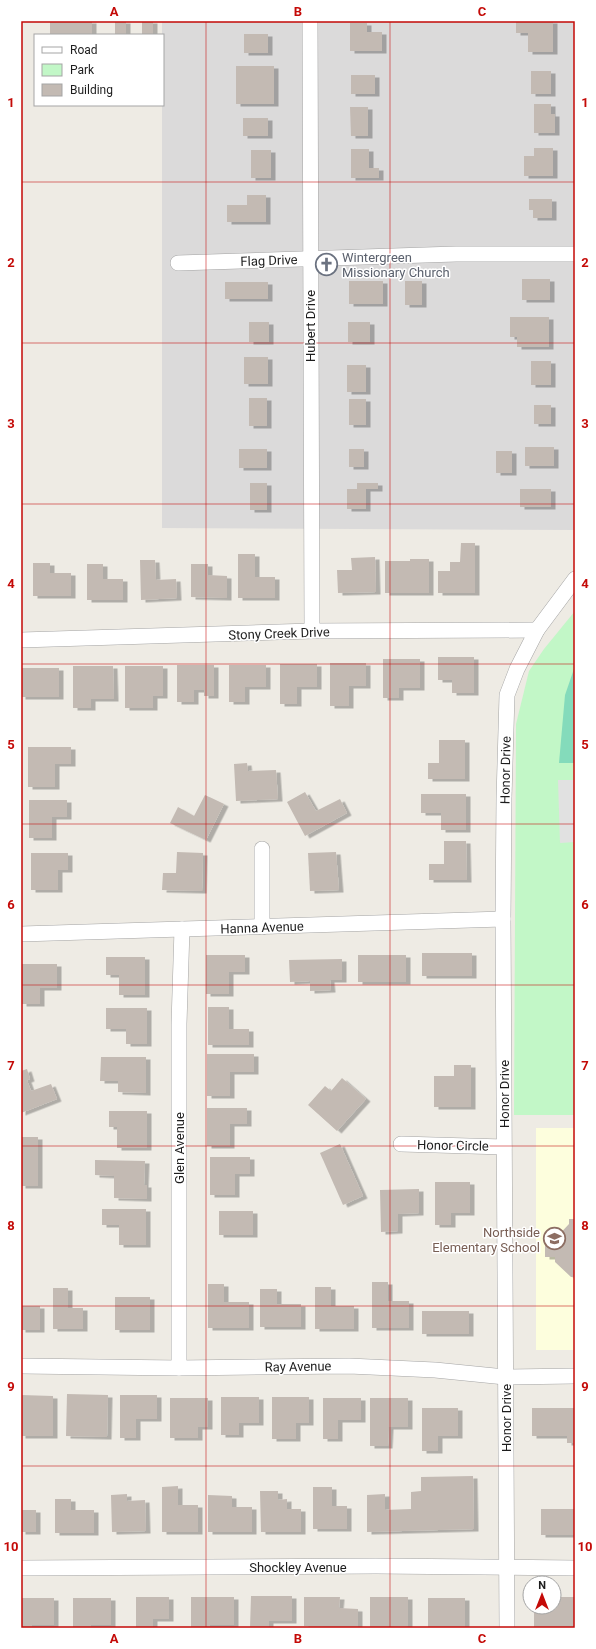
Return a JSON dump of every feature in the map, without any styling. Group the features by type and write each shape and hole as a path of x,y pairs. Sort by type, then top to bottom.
{"street":[{"name":"Hubert Drive","path":"310,21 312,631"},
{"name":"Flag Drive","path":"178,263 456,254 575,254"},
{"name":"Honor Drive","path":"507,1628 503,919 507,695 517,669 537,630 575,579"},
{"name":"Stony Creek Drive","path":"21,640 312,631 537,630"},
{"path":"262,849 262,926"},
{"name":"Hanna Avenue","path":"21,934 503,919"},
{"name":"Glen Avenue","path":"179,1368 179,1024 182,929"},
{"name":"Honor Circle","path":"401,1144 504,1146"},
{"name":"Ray Avenue","path":"21,1366 179,1368 349,1366 435,1370 505,1377 575,1376"},
{"name":"Shockley Avenue","path":"21,1568 376,1566 575,1568"}],"shaded area":[{"path":"162,21 575,21 575,530 162,528 162,106 164,106 164,34 162,34"},
{"path":"558,780 575,780 575,842 560,843"},
{"name":"Northside Elementary School","path":"536,1128 575,1128 575,1350 536,1350"}],"green space":[{"path":"575,611 575,1115 514,1115 516,724 529,671 544,649"},
{"path":"575,666 575,763 559,763 565,695"}],"building":[{"path":"50,21 92,21 92,34 50,34"},
{"path":"115,21 126,21 126,34 115,34"},
{"path":"142,21 153,21 153,34 142,34"},
{"path":"516,21 553,21 553,52 528,52 528,33 516,33"},
{"path":"350,23 367,23 367,32 382,32 382,51 350,51"},
{"path":"244,34 268,34 268,53 244,53"},
{"path":"236,66 274,66 274,104 236,104"},
{"path":"531,71 551,71 551,94 531,94"},
{"path":"351,75 375,75 375,94 351,94"},
{"path":"534,104 551,104 551,114 555,114 555,133 534,133"},
{"path":"350,107 368,107 368,136 351,136"},
{"path":"243,118 268,118 268,136 243,136"},
{"path":"534,148 553,148 553,176 524,176 524,156 534,156"},
{"path":"351,149 369,149 369,168 379,168 379,178 351,178"},
{"path":"251,150 271,150 271,178 251,178"},
{"path":"247,195 266,195 266,222 227,222 227,205 247,205"},
{"path":"529,199 552,199 552,218 533,218 533,210 529,210"},
{"path":"522,279 550,279 550,300 522,300"},
{"path":"349,281 383,281 383,304 349,304"},
{"path":"405,281 422,281 422,305 405,305"},
{"path":"225,282 268,282 268,299 225,299"},
{"path":"510,317 549,317 549,347 517,347 517,337 510,337"},
{"path":"249,322 269,322 269,342 249,342"},
{"path":"348,322 370,322 370,342 348,342"},
{"path":"244,357 268,357 268,384 244,384"},
{"path":"531,361 551,361 551,385 531,385"},
{"path":"347,365 366,365 366,392 347,392"},
{"path":"249,398 267,398 267,426 249,426"},
{"path":"349,399 366,399 366,425 349,425"},
{"path":"534,405 551,405 551,424 534,424"},
{"path":"525,447 554,447 554,466 525,466"},
{"path":"239,449 267,449 267,468 239,468"},
{"path":"349,449 364,449 364,467 349,467"},
{"path":"496,451 512,451 512,473 496,473"},
{"path":"250,483 267,483 267,510 250,510"},
{"path":"357,483 378,483 378,489 366,489 366,509 347,509 347,489 357,489"},
{"path":"520,489 551,489 551,507 520,507"},
{"path":"461,543 475,543 475,593 438,593 438,571 450,571 450,562 460,562"},
{"path":"238,554 255,554 255,577 275,577 275,598 238,598"},
{"path":"375,557 376,592 338,593 337,570 352,570 351,558"},
{"path":"410,559 429,559 429,593 385,593 385,561 410,561"},
{"path":"140,560 155,560 156,580 176,579 177,598 141,600"},
{"path":"33,563 50,563 50,573 71,573 71,596 33,596"},
{"path":"87,564 103,564 103,579 123,579 123,600 87,600"},
{"path":"191,564 208,564 208,575 227,576 227,598 191,597"},
{"path":"438,657 474,657 474,693 452,693 452,680 438,680"},
{"path":"383,659 420,659 420,688 399,688 399,698 383,698"},
{"path":"330,663 366,663 366,686 349,686 349,706 330,706"},
{"path":"280,664 317,664 317,687 297,687 297,704 280,704"},
{"path":"177,665 214,665 214,696 204,696 204,690 194,690 194,702 177,702"},
{"path":"229,665 266,665 266,687 245,687 245,702 229,702"},
{"path":"73,666 113,666 114,699 91,699 91,708 73,708"},
{"path":"125,666 163,666 163,696 153,696 153,708 125,708"},
{"path":"21,668 59,668 59,697 21,697"},
{"path":"439,740 465,740 465,779 428,779 428,763 439,763"},
{"path":"28,747 71,747 71,764 55,764 55,787 28,787"},
{"path":"247,763 248,771 276,770 278,799 236,801 234,764"},
{"path":"305,792 316,811 340,799 347,813 305,836 287,802"},
{"path":"421,794 466,794 466,830 441,830 441,813 421,813"},
{"path":"205,795 224,804 206,840 170,823 178,807 194,816"},
{"path":"29,800 67,800 67,817 52,817 52,838 29,838"},
{"path":"444,841 466,841 467,880 429,880 429,864 444,864"},
{"path":"177,852 203,853 202,891 162,890 163,873 176,873"},
{"path":"336,852 339,890 310,891 308,853"},
{"path":"31,853 68,853 68,870 58,870 58,890 31,890"},
{"path":"422,953 472,953 472,976 422,976"},
{"path":"206,955 245,955 245,972 229,972 229,994 206,994"},
{"path":"358,955 406,955 406,982 358,982"},
{"path":"106,957 145,957 145,995 119,995 119,975 106,975"},
{"path":"342,959 342,980 330,980 331,990 310,991 310,981 290,982 289,960"},
{"path":"22,964 57,964 57,988 40,988 40,1004 22,1004"},
{"path":"208,1007 229,1007 229,1029 249,1029 249,1045 208,1045"},
{"path":"106,1008 147,1008 147,1044 126,1044 126,1029 106,1029"},
{"path":"207,1054 254,1054 254,1072 230,1072 230,1096 207,1096"},
{"path":"101,1057 146,1057 146,1093 118,1092 118,1081 100,1081"},
{"path":"454,1065 471,1065 471,1107 434,1107 434,1076 454,1076"},
{"path":"27,1069 30,1079 27,1080 31,1091 51,1084 57,1099 21,1113 21,1071"},
{"path":"342,1078 366,1099 337,1131 308,1105 325,1086 331,1091"},
{"path":"207,1108 247,1108 247,1124 230,1124 230,1146 207,1146"},
{"path":"109,1111 147,1111 147,1148 117,1148 117,1127 109,1127"},
{"path":"21,1137 38,1137 38,1186 21,1186"},
{"path":"340,1144 363,1196 343,1205 320,1153"},
{"path":"210,1157 250,1157 250,1174 235,1174 235,1195 210,1195"},
{"path":"95,1160 145,1161 144,1185 147,1185 147,1199 114,1198 114,1176 95,1175"},
{"path":"435,1182 470,1182 470,1213 451,1213 451,1225 435,1225"},
{"path":"419,1189 419,1213 398,1214 398,1231 381,1232 380,1190"},
{"path":"102,1209 146,1209 146,1245 119,1245 119,1225 102,1225"},
{"path":"219,1211 253,1211 253,1235 219,1235"},
{"path":"569,1219 575,1219 575,1277 571,1277 555,1262 555,1257 545,1257 545,1245 554,1245 554,1240 569,1224"},
{"path":"372,1282 388,1282 388,1301 409,1301 409,1328 372,1328"},
{"path":"208,1284 224,1284 224,1302 249,1302 249,1328 208,1328"},
{"path":"315,1287 331,1287 331,1306 354,1306 354,1329 315,1329"},
{"path":"53,1288 68,1288 68,1308 83,1308 83,1329 53,1329"},
{"path":"260,1289 277,1289 277,1304 301,1304 301,1327 260,1327"},
{"path":"115,1297 150,1297 150,1330 115,1330"},
{"path":"21,1306 40,1306 40,1330 21,1330"},
{"path":"422,1311 469,1311 469,1334 422,1334"},
{"path":"67,1394 108,1395 107,1437 66,1436"},
{"path":"21,1395 53,1396 53,1436 21,1436"},
{"path":"120,1395 157,1395 157,1419 136,1419 136,1438 120,1438"},
{"path":"221,1397 259,1397 259,1423 239,1423 239,1435 221,1435"},
{"path":"272,1397 309,1397 309,1423 296,1423 296,1439 272,1439"},
{"path":"170,1398 208,1398 208,1427 198,1427 198,1438 170,1438"},
{"path":"323,1398 361,1398 361,1420 338,1420 338,1439 323,1439"},
{"path":"370,1398 408,1398 408,1427 389,1427 388,1446 370,1446"},
{"path":"422,1408 458,1408 458,1436 438,1436 438,1451 422,1451"},
{"path":"532,1408 575,1408 575,1443 567,1443 567,1436 532,1436"},
{"path":"473,1476 474,1529 367,1532 367,1495 385,1494 385,1510 411,1509 411,1492 421,1491 421,1477"},
{"path":"178,1486 178,1505 198,1505 198,1532 162,1532 162,1487"},
{"path":"313,1487 332,1487 332,1506 347,1506 347,1529 313,1529"},
{"path":"260,1491 278,1491 278,1500 287,1499 287,1509 301,1509 301,1532 261,1532"},
{"path":"127,1494 127,1501 145,1500 146,1531 112,1532 111,1495"},
{"path":"208,1495 232,1496 232,1507 252,1507 252,1532 208,1532"},
{"path":"55,1499 71,1499 71,1510 94,1510 94,1533 55,1533"},
{"path":"541,1509 575,1509 575,1535 541,1535"},
{"path":"21,1510 36,1510 36,1532 21,1532"},
{"path":"251,1596 292,1596 292,1621 269,1621 269,1628 250,1628"},
{"path":"136,1597 169,1597 169,1619 153,1619 153,1628 136,1628"},
{"path":"191,1597 234,1597 234,1625 210,1625 210,1628 191,1628"},
{"path":"304,1597 340,1597 339,1608 358,1609 358,1628 304,1626"},
{"path":"370,1597 408,1597 408,1626 370,1628"},
{"path":"562,1597 575,1597 575,1628 534,1628 534,1615 562,1615"},
{"path":"21,1598 54,1598 54,1625 32,1625 32,1628 21,1628"},
{"path":"73,1598 111,1598 111,1625 91,1625 91,1628 73,1628"},
{"path":"428,1598 465,1598 465,1628 428,1628"}],"place":[{"name":"Wintergreen Missionary Church","path":"326,264"},
{"name":"Northside Elementary School","path":"555,1239"}]}
